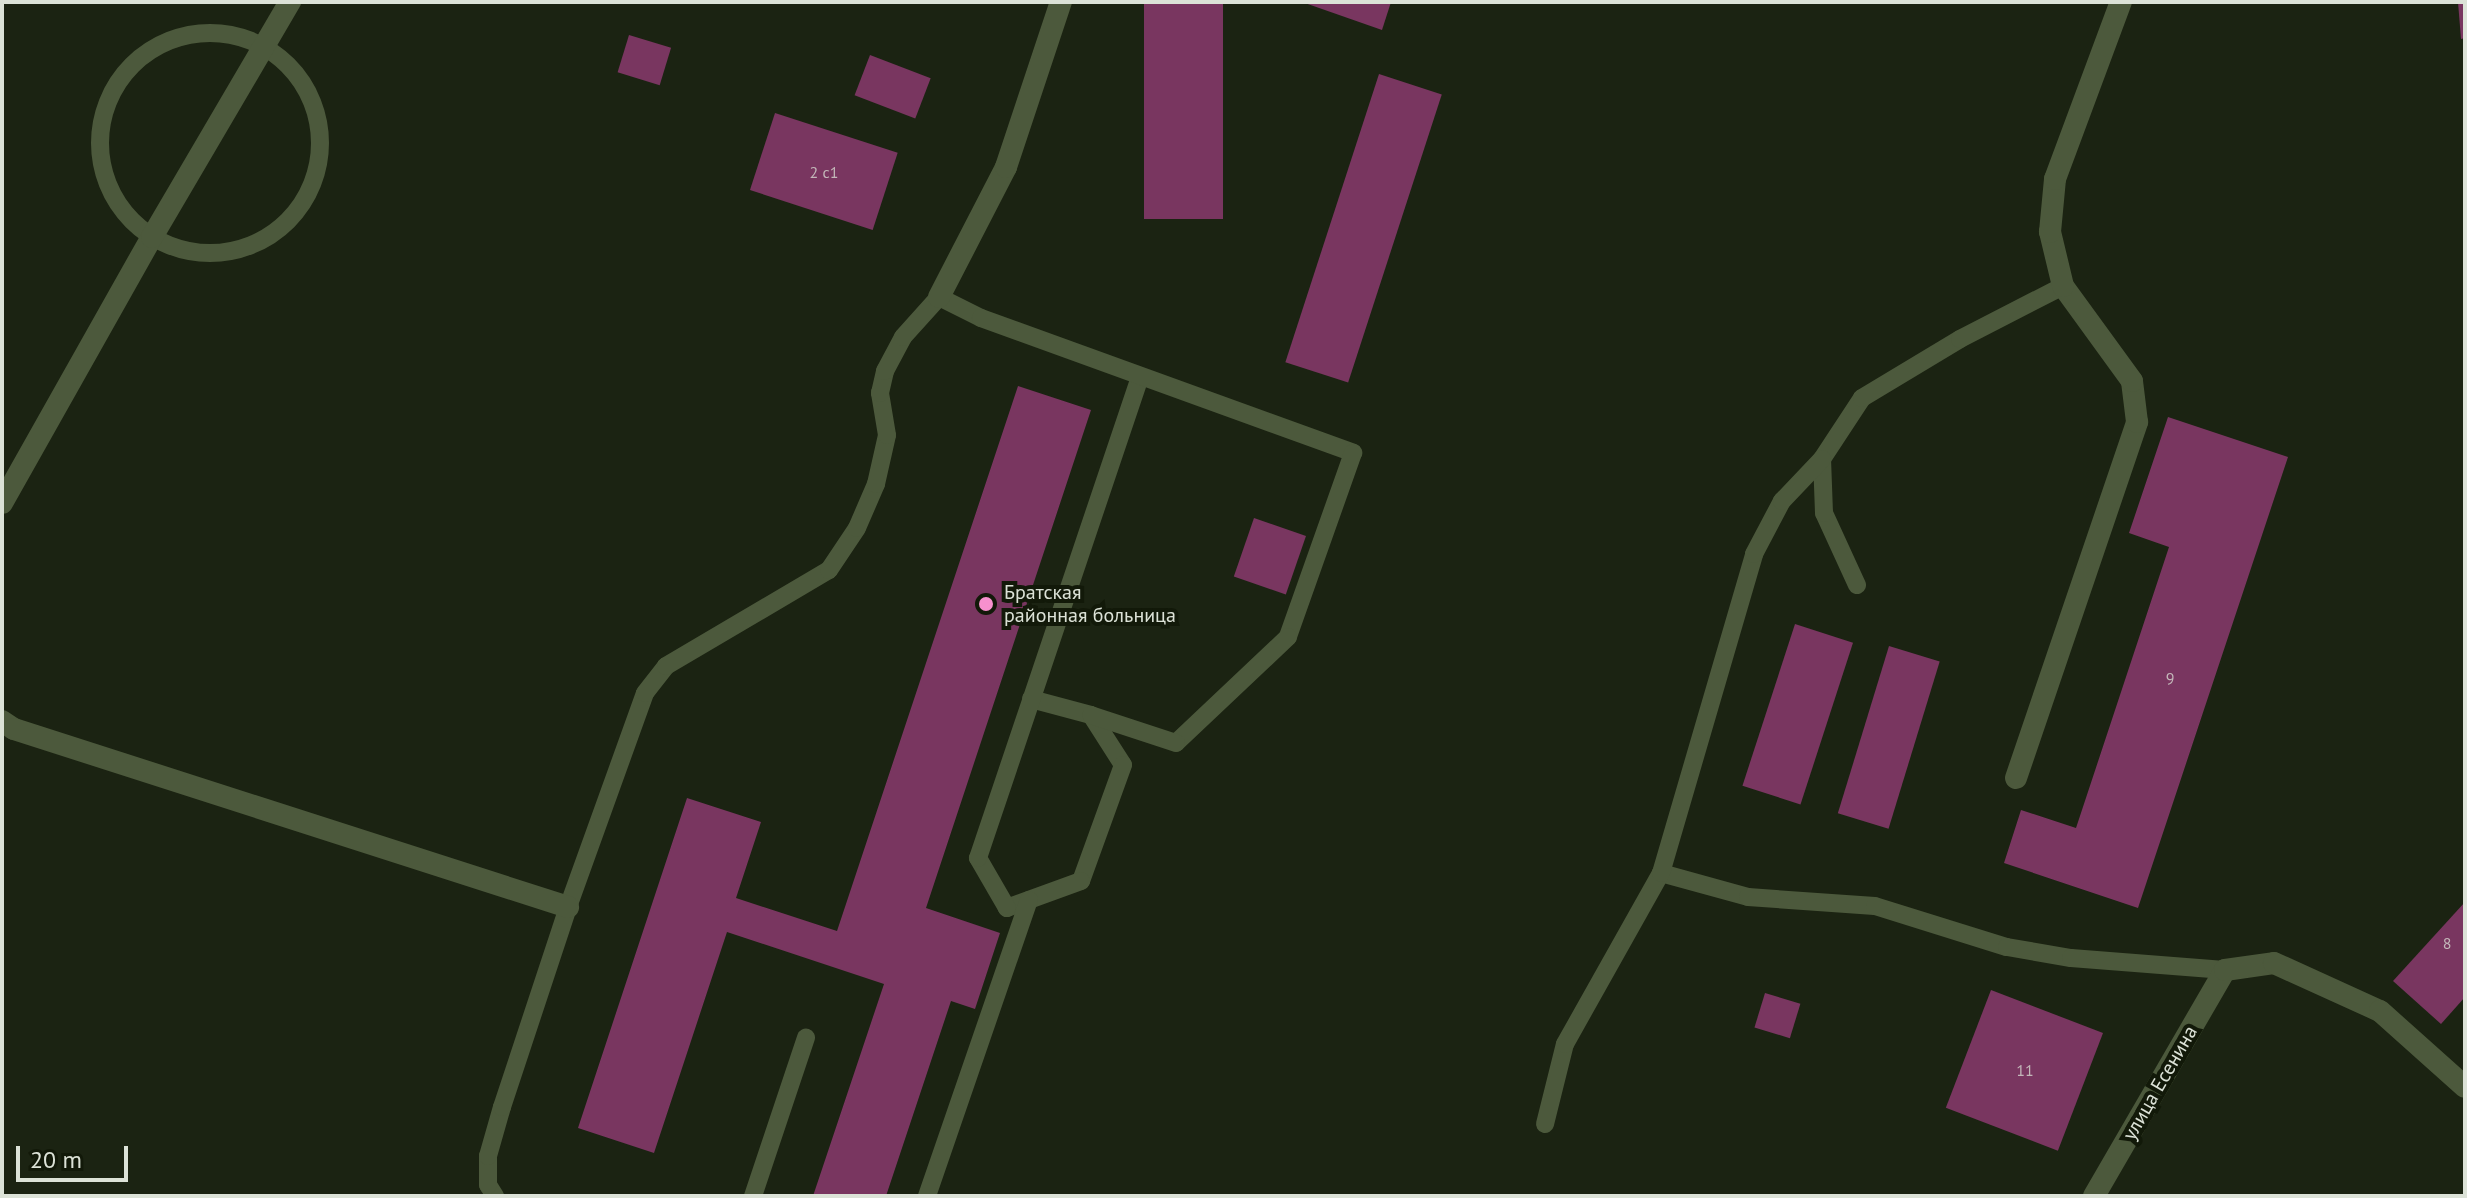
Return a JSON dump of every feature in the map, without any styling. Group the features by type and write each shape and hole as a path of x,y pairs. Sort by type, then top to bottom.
{"street":[{"path":"2,503 152,237 290,2"},
{"path":"939,297 1006,167 1061,2"},
{"path":"2016,778 2137,422 2132,381 2063,286 2050,232 2055,179 2121,2"},
{"path":"2,721 14,729 568,907"},
{"path":"2225,970 2274,963 2380,1011 2465,1087"},
{"name":"улица Есенина","path":"2094,1196 2225,970"}],"lane":[{"path":"213,33 240,37 264,47 284,61 300,80 319,127 317,164 304,199 290,219 270,235 223,252 174,248 152,237 132,221 115,200 105,176 100,150 101,124 122,76 152,50 188,35 213,33"},
{"path":"1545,1124 1565,1044 1661,873 1754,554 1782,501 1822,459 1862,398 1960,339 2063,286"},
{"path":"495,1196 488,1185 488,1156 568,907 645,693 666,666 829,570 857,528 876,484 887,435 880,393 885,371 903,337 939,297 981,318 1353,453 1288,637 1176,743 1031,699"},
{"path":"1091,715 1123,765 1081,881 1007,908 978,858 1140,377"},
{"path":"1822,459 1824,513 1857,585"},
{"path":"1661,873 1748,897 1875,906 2007,947 2071,958 2225,970"},
{"path":"927,1196 1029,900"},
{"path":"753,1196 806,1038"}],"building":[{"path":"1144,2 1223,2 1223,219 1144,219"},
{"path":"1302,2 1391,2 1382,30"},
{"path":"2458,2 2465,2 2465,38 2461,39"},
{"path":"629,35 671,48 660,85 618,72"},
{"path":"870,55 931,78 915,118 855,95"},
{"path":"1379,74 1442,94 1348,383 1285,362"},
{"path":"775,113 898,153 873,230 750,190"},
{"name":"Братская районная больница","path":"1018,386 1091,410 926,908 1000,933 975,1009 951,1001 886,1196 813,1196 884,984 727,932 654,1153 578,1128 687,798 761,822 736,898 837,931"},
{"path":"2168,417 2288,457 2138,908 2004,863 2021,810 2076,828 2169,547 2129,533"},
{"path":"1254,518 1306,536 1286,595 1234,577"},
{"path":"1795,624 1853,643 1800,805 1742,786"},
{"path":"1889,646 1940,661 1889,829 1838,813"},
{"path":"2465,902 2465,997 2441,1024 2393,981"},
{"path":"1991,990 2103,1033 2058,1151 1946,1108"},
{"path":"1765,993 1800,1004 1790,1038 1754,1027"}],"place":[{"name":"Братская районная больница","path":"986,604"}]}
